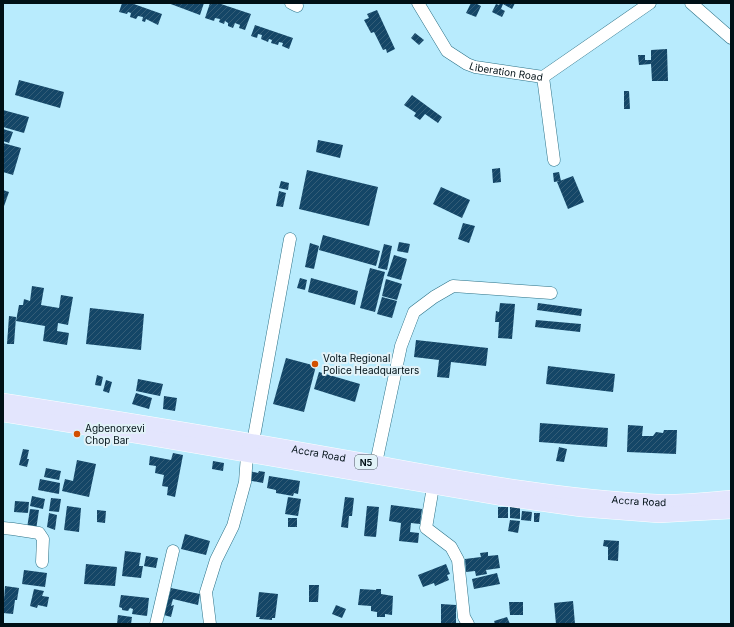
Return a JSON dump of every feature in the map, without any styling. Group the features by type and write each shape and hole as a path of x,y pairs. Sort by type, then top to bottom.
{"main road":[{"name":"Accra Road","path":"3,401 148,423 250,448 433,486 581,510 659,515 705,514 731,511"},
{"name":"Accra Road","path":"3,414 146,437 376,463 498,484 583,496 659,502 731,498"}],"street":[{"name":"Liberation Road","path":"418,3 447,51 466,64 475,67 543,77 650,3"},
{"path":"691,3 731,38"},
{"path":"543,77 554,160"},
{"path":"210,624 206,592 216,560 233,526 245,482 250,448 290,240"},
{"path":"376,463 402,346 414,312 434,297 453,286 551,293"},
{"path":"433,486 426,528 451,547 458,560 464,617 468,624"},
{"path":"3,528 39,533 43,539 42,562"},
{"path":"156,624 173,551"}],"building":[{"path":"122,3 131,3 162,14 158,25 146,19 145,22 142,21 143,17 138,16 136,19 130,17 131,13 128,12 127,14 119,12"},
{"path":"168,3 204,3 200,15"},
{"path":"210,3 218,3 251,14 245,30 239,28 240,25 235,23 233,28 228,26 228,23 225,21 224,24 219,22 220,19 215,18 214,21 205,18"},
{"path":"471,3 481,6 476,17 466,13"},
{"path":"500,3 515,3 512,9 503,4 501,9 505,11 502,17 492,12 496,4 499,5"},
{"path":"377,10 395,49 387,53 386,49 383,50 374,32 371,33 364,20 369,18 367,14"},
{"path":"255,25 293,38 289,49 282,46 283,43 279,42 278,45 271,43 272,40 269,39 268,42 261,39 262,35 258,34 257,38 251,36"},
{"path":"415,33 424,40 419,45 411,38"},
{"path":"667,49 668,81 652,81 651,64 639,65 638,55 645,55 645,60 651,60 651,50"},
{"path":"19,80 64,92 60,108 15,95"},
{"path":"624,91 629,91 630,109 624,109"},
{"path":"412,95 442,117 438,123 425,114 420,120 414,116 416,113 404,105"},
{"path":"3,110 29,117 24,133 3,127"},
{"path":"3,129 13,132 9,143 3,141"},
{"path":"318,140 343,145 340,158 316,152"},
{"path":"3,143 21,148 13,175 3,172"},
{"path":"500,168 501,182 493,183 492,169"},
{"path":"307,170 378,187 369,226 299,209"},
{"path":"559,172 561,181 554,182 553,173"},
{"path":"573,176 584,202 568,209 557,182"},
{"path":"281,181 289,183 288,190 279,188"},
{"path":"441,187 470,200 462,218 433,204"},
{"path":"3,190 9,192 3,209"},
{"path":"279,191 286,193 283,207 276,206"},
{"path":"463,223 475,226 469,243 458,239"},
{"path":"323,235 380,251 376,266 319,250"},
{"path":"399,242 410,244 408,253 397,251"},
{"path":"310,243 319,246 314,269 305,267"},
{"path":"384,244 392,246 387,270 378,268"},
{"path":"394,255 407,259 401,280 387,276"},
{"path":"370,268 385,272 375,312 360,308"},
{"path":"300,278 307,280 305,290 297,288"},
{"path":"311,278 358,291 355,305 308,292"},
{"path":"386,279 402,284 397,300 382,296"},
{"path":"32,286 44,288 41,305 59,308 61,295 73,297 68,325 58,323 57,331 69,333 67,345 43,341 45,326 16,321 19,305 23,305 24,299 30,301"},
{"path":"382,297 397,301 392,318 377,314"},
{"path":"500,303 515,304 512,339 498,338 499,322 495,322 496,311 499,312"},
{"path":"538,303 582,309 581,316 537,310"},
{"path":"90,308 144,314 141,350 86,344"},
{"path":"9,316 16,317 14,344 7,344"},
{"path":"536,320 581,324 580,332 535,327"},
{"path":"416,340 488,348 486,366 451,362 449,378 437,377 439,360 414,357"},
{"path":"286,358 316,366 304,412 273,404"},
{"path":"548,366 615,374 613,392 546,384"},
{"path":"319,372 360,384 355,402 314,389"},
{"path":"97,375 103,377 101,386 95,385"},
{"path":"138,379 163,384 160,396 136,391"},
{"path":"106,380 112,382 109,393 103,391"},
{"path":"136,393 152,398 149,409 132,404"},
{"path":"164,396 177,398 175,411 163,409"},
{"path":"540,423 608,428 607,447 539,442"},
{"path":"628,425 643,426 642,436 653,436 656,432 663,433 664,430 677,430 676,454 627,452"},
{"path":"559,447 567,449 564,462 556,461"},
{"path":"23,449 29,450 27,467 19,465"},
{"path":"173,453 183,455 175,497 167,495 168,487 162,486 164,475 155,473 156,466 149,465 150,456 171,460"},
{"path":"77,460 96,464 89,497 62,491 65,479 73,481"},
{"path":"213,461 224,463 223,471 212,469"},
{"path":"46,468 61,471 59,480 44,477"},
{"path":"249,471 258,473 259,471 265,472 263,483 247,480"},
{"path":"269,476 300,481 298,494 294,493 293,496 276,493 276,490 267,488"},
{"path":"40,479 60,483 59,494 38,490"},
{"path":"32,496 45,499 43,509 30,506"},
{"path":"288,497 301,499 298,516 285,514"},
{"path":"345,497 354,498 352,516 349,516 348,528 341,527"},
{"path":"51,498 61,499 59,512 49,511"},
{"path":"15,501 29,502 28,513 14,512"},
{"path":"391,505 422,509 420,524 411,523 410,532 419,533 418,543 399,541 401,523 389,521"},
{"path":"67,506 81,508 79,532 64,530"},
{"path":"367,506 379,507 376,537 364,536"},
{"path":"510,506 520,506 520,519 510,518"},
{"path":"498,507 508,507 508,518 498,518"},
{"path":"30,509 39,510 36,530 27,528"},
{"path":"97,510 106,511 105,523 97,522"},
{"path":"522,511 532,512 531,521 521,520"},
{"path":"49,513 57,515 55,530 47,527"},
{"path":"534,513 540,513 539,522 534,522"},
{"path":"288,518 297,518 297,527 288,527"},
{"path":"510,520 520,521 518,533 508,531"},
{"path":"185,534 210,541 206,555 181,549"},
{"path":"604,540 619,541 618,561 608,560 608,547 603,546"},
{"path":"125,551 141,553 139,566 143,566 141,578 122,576"},
{"path":"488,552 488,556 498,555 500,568 486,570 487,574 476,576 475,571 466,572 465,559 481,557 480,553"},
{"path":"146,556 158,558 156,568 144,566"},
{"path":"86,564 117,567 115,586 84,584"},
{"path":"446,564 450,574 447,575 449,580 435,586 434,583 423,587 418,575"},
{"path":"24,570 47,573 45,587 22,584"},
{"path":"497,573 500,584 474,589 472,579"},
{"path":"309,585 319,585 318,602 309,602"},
{"path":"5,586 19,588 13,614 3,613"},
{"path":"171,588 200,594 198,605 173,599 171,606 174,605 171,617 164,615"},
{"path":"34,589 44,591 42,596 49,597 47,607 38,605 37,608 30,606"},
{"path":"360,589 381,589 381,594 393,596 392,615 385,614 385,617 377,617 377,612 371,611 371,606 358,605"},
{"path":"259,592 278,594 275,618 272,618 272,620 259,619 260,617 256,617"},
{"path":"121,595 149,598 147,616 132,614 133,609 130,608 128,611 122,610 122,608 119,607"},
{"path":"573,601 575,624 556,624 554,603"},
{"path":"509,602 523,602 523,615 510,615"},
{"path":"441,604 456,605 456,624 441,624"},
{"path":"336,605 346,609 342,618 332,614"},
{"path":"118,615 132,617 131,624 117,624"},
{"path":"507,617 510,624 495,624 494,621"}],"place":[{"name":"Volta Regional Police Headquarters","path":"315,364"},
{"name":"Agbenorxevi Chop Bar","path":"77,434"}]}
